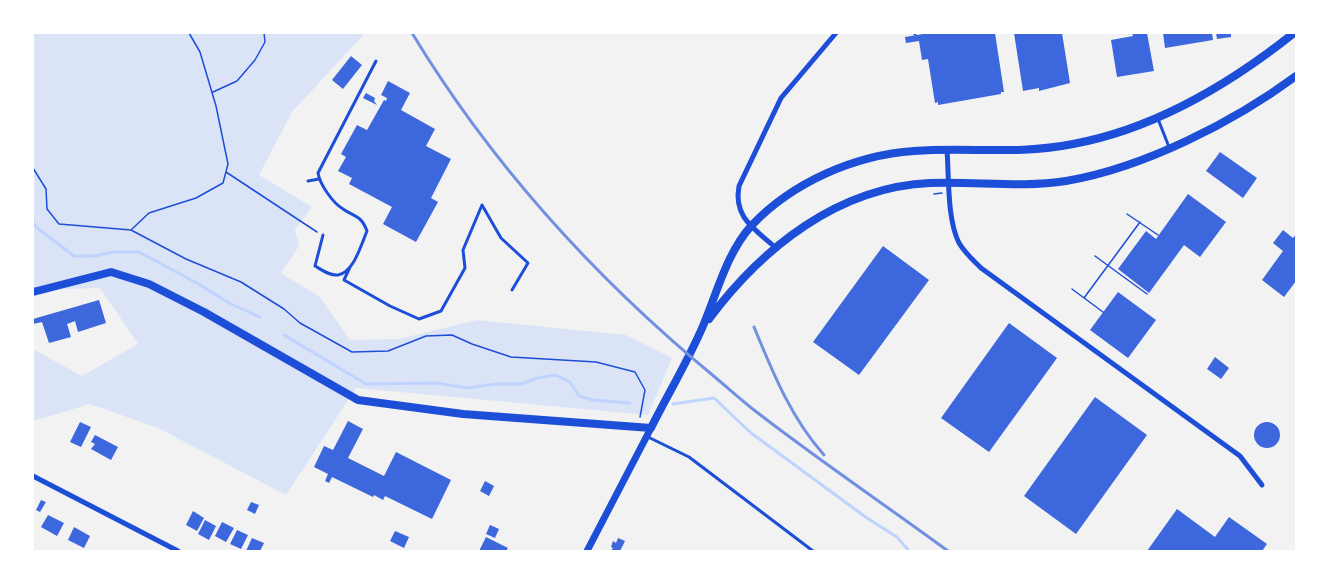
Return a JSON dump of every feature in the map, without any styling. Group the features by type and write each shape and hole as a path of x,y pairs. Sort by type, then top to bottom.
{"main road":[{"path":"33,291 111,272 149,284 204,312 358,400 463,414 651,428 702,327 715,293 739,243 752,225 778,202 796,190 845,166 896,152 1014,151 1056,147 1109,135 1157,117 1221,84 1294,33"},
{"path":"702,327 726,296 776,248 820,215 852,200 903,185 949,183 1020,185 1065,181 1119,168 1169,148 1240,111 1296,76"}],"street":[{"path":"776,248 742,215 737,196 744,174 781,98 836,33"},
{"path":"947,150 953,226 968,256 981,268 1240,456 1262,485"},
{"path":"587,551 651,428"},
{"path":"33,476 178,551"}],"lane":[{"path":"376,61 318,173 319,180 338,204 363,220 367,231 344,280 390,306 419,319 441,311 465,268 463,250 482,205 501,238 528,263 512,290"},
{"path":"1157,117 1169,148"},
{"path":"308,181 319,180"},
{"path":"322,235 315,266 330,274 339,275 350,267"},
{"path":"646,436 688,457 813,551"}],"path":[{"path":"131,230 149,213 196,198 223,183 228,164 212,92 200,52 189,33"},
{"path":"212,92 237,81 255,60 265,42 264,33"},
{"path":"33,168 46,189 47,209 59,224 131,230 186,259 241,282 284,309 300,323 352,351 388,351 426,336 452,335 511,357 596,362 635,372 645,390 638,427"},
{"path":"226,172 322,235"},
{"path":"1127,214 1158,235"},
{"path":"1084,298 1140,222"},
{"path":"1095,256 1147,294"},
{"path":"1071,289 1103,312"}],"shaded area":[{"path":"33,33 365,33 292,112 259,175 312,207 295,230 299,246 281,273 320,297 350,340 399,339 477,320 626,335 672,358 648,415 356,388 286,495 158,428 90,404 33,421 33,349 82,376 138,344 100,288 33,290"}],"building":[{"path":"929,33 995,33 1004,92 938,105 938,102 935,103 928,59 922,60 919,41 906,43 905,37"},
{"path":"1014,33 1062,33 1070,83 1039,91 1039,88 1023,91"},
{"path":"1132,33 1147,33 1154,71 1117,77 1111,40 1133,36"},
{"path":"1163,33 1212,33 1213,40 1165,48"},
{"path":"1216,33 1231,33 1231,37 1217,39"},
{"path":"351,56 362,65 343,89 332,80"},
{"path":"388,81 410,93 401,110 435,129 426,146 451,159 431,198 438,202 416,242 383,224 392,207 349,184 352,178 338,171 346,157 341,154 357,125 367,130 384,100 386,101 387,98 381,95"},
{"path":"366,93 375,98 377,105 363,98"},
{"path":"1220,152 1257,178 1243,198 1206,171"},
{"path":"1188,194 1226,222 1200,257 1184,245 1149,293 1118,269 1146,231 1156,239"},
{"path":"1283,230 1293,238 1296,234 1296,281 1284,297 1262,280 1283,251 1273,243"},
{"path":"883,246 929,280 859,375 813,342"},
{"path":"1118,292 1156,320 1128,358 1090,330"},
{"path":"99,300 106,323 78,332 75,321 67,324 71,337 49,343 42,322 33,324 33,319"},
{"path":"1009,323 1057,358 989,452 941,418"},
{"path":"1215,357 1229,368 1221,379 1207,369"},
{"path":"1095,397 1147,435 1076,534 1024,496"},
{"path":"348,421 363,429 348,458 384,476 396,452 451,480 432,519 385,496 383,500 374,495 373,497 332,477 329,483 325,481 328,474 314,467 324,446 333,450"},
{"path":"80,422 91,427 81,447 70,442"},
{"path":"1267,422 1276,426 1280,435 1276,444 1267,448 1258,444 1254,435 1258,426"},
{"path":"95,435 118,447 111,460 91,449 95,444 91,442"},
{"path":"485,481 494,486 489,496 480,491"},
{"path":"41,500 46,502 40,512 36,510"},
{"path":"251,502 259,505 255,514 247,510"},
{"path":"1177,509 1215,537 1229,517 1267,544 1262,551 1147,551"},
{"path":"193,511 204,518 197,531 186,525"},
{"path":"48,515 64,523 57,536 41,527"},
{"path":"205,520 216,526 209,540 198,534"},
{"path":"222,522 234,528 226,542 215,536"},
{"path":"490,525 499,529 495,538 486,534"},
{"path":"74,527 90,536 84,548 68,540"},
{"path":"237,530 248,535 241,549 230,544"},
{"path":"395,531 409,537 404,548 390,541"},
{"path":"486,537 508,548 506,551 479,551"},
{"path":"252,538 264,543 260,551 246,551"},
{"path":"618,538 625,541 620,551 611,551 613,541 616,543"}],"waterway":[{"path":"33,222 36,227 74,256 139,252 231,304 260,317"},
{"path":"284,335 366,384 436,383 468,388 495,384 521,384 537,378 556,375 570,382 579,396 593,400 630,403"},
{"path":"673,404 714,398 751,433 867,518 897,537 909,551"}],"railway":[{"path":"412,33 443,82 512,174 549,218 630,301 754,410 948,551"},
{"path":"754,327 792,410 824,455"}]}
